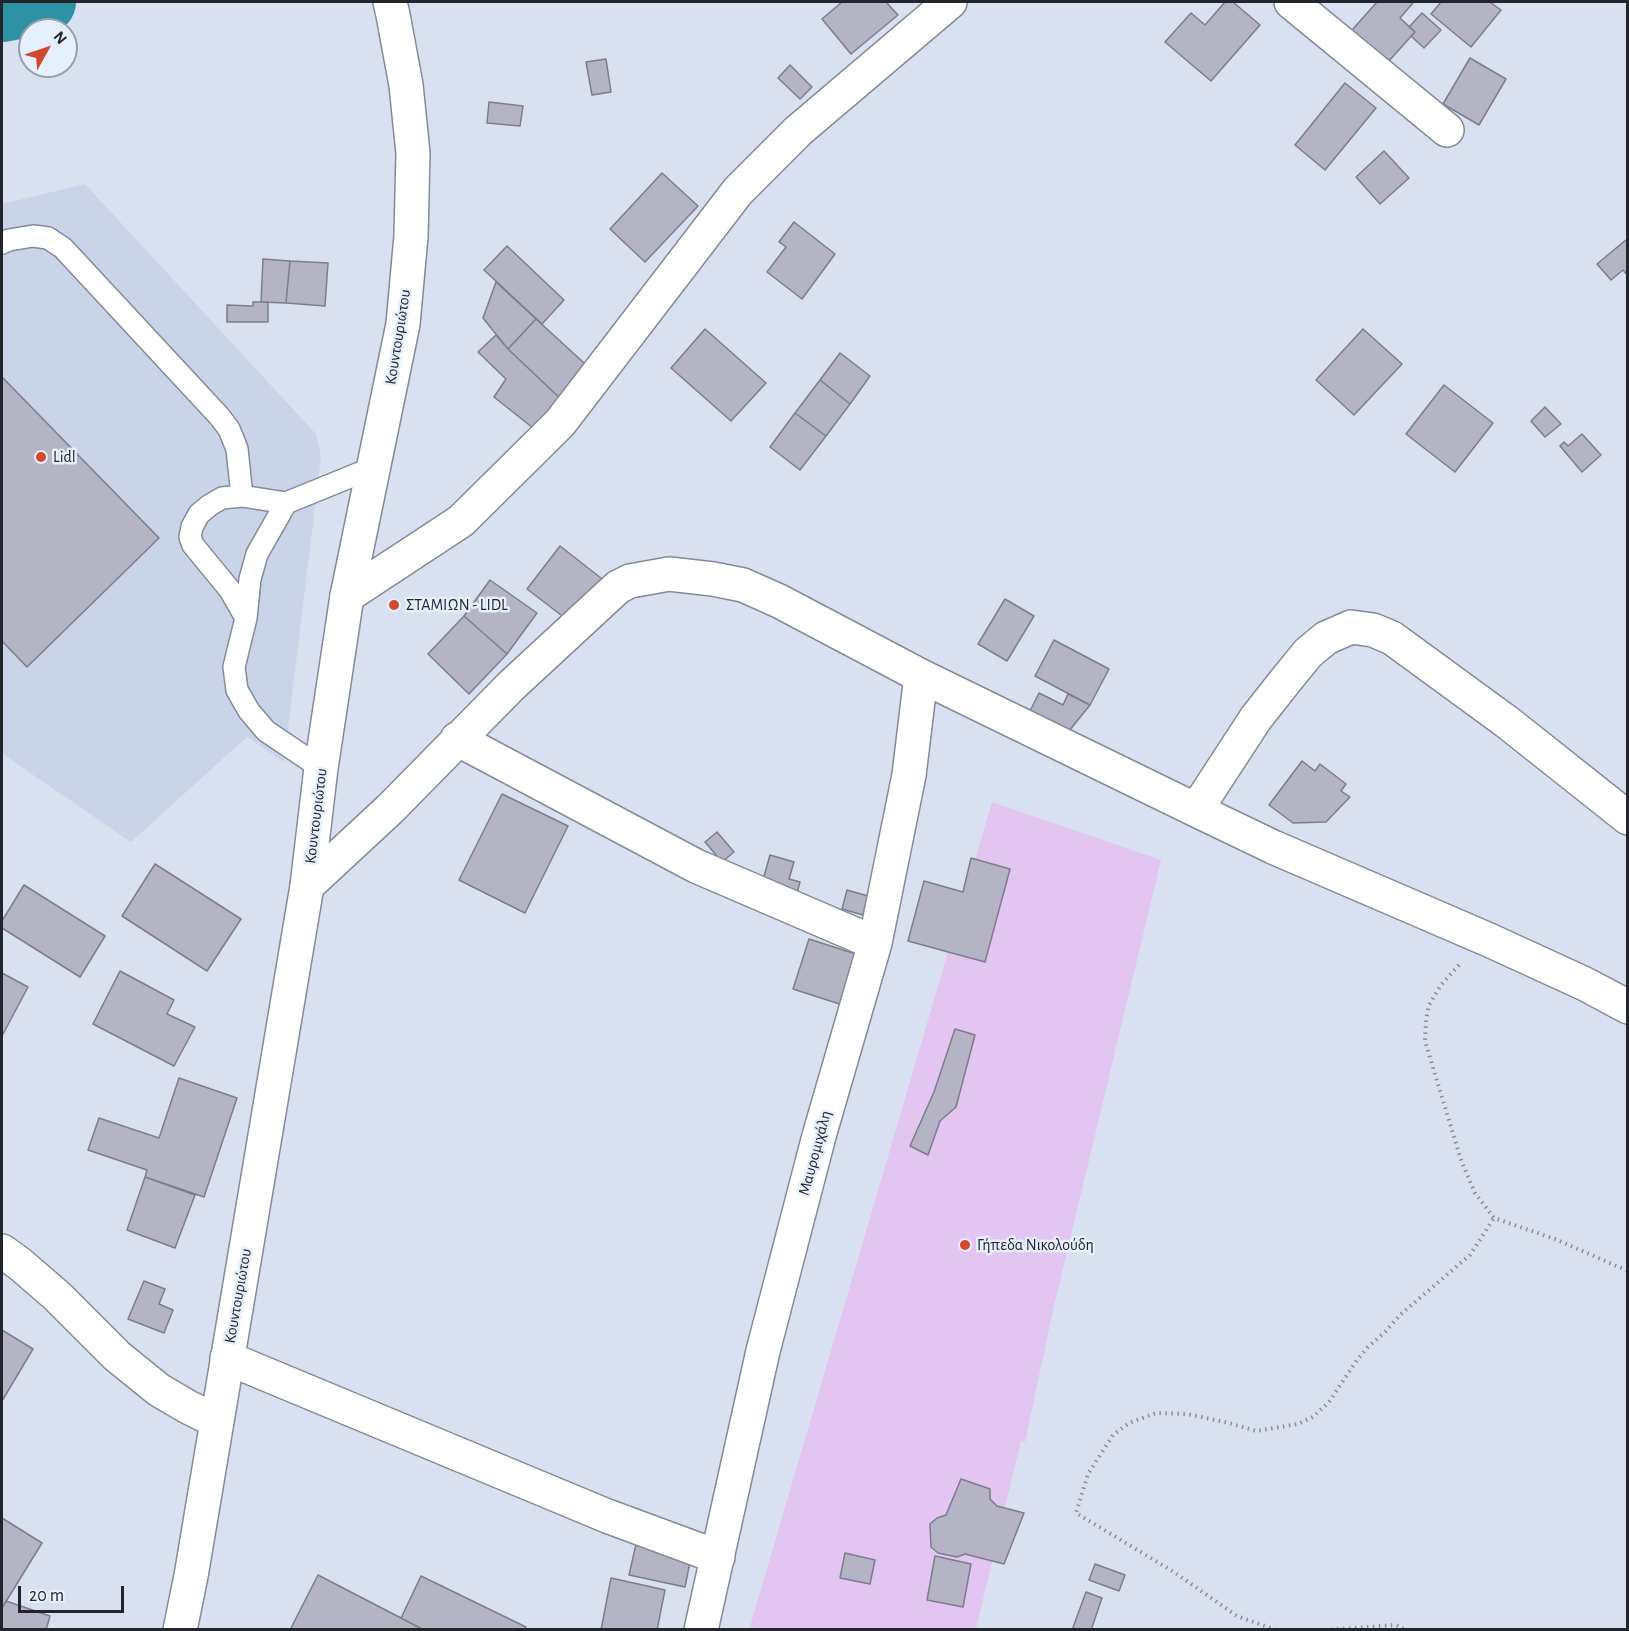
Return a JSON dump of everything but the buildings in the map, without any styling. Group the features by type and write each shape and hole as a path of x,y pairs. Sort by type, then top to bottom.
{"street":[{"path":"347,596 461,521 560,423 738,191 798,131 950,2"},
{"path":"1291,2 1447,130"},
{"name":"Κουντουριώτου","path":"180,1629 191,1576 307,886 321,768 347,596 403,324 411,236 413,153 406,85 392,8"},
{"path":"307,886 391,808 511,686 618,587 649,576 669,574 743,585 779,601 921,676 1273,847 1488,940 1585,984 1628,1007"},
{"path":"1196,810 1256,718 1293,671 1326,638 1351,627 1373,630 1392,638 1507,722 1628,818"},
{"name":"Μαυρομιχάλη","path":"701,1629 763,1351 819,1136 875,943 909,775 921,676"},
{"path":"457,739 696,866 875,943"},
{"path":"2,1251 57,1296 117,1356 159,1390 216,1421"},
{"path":"227,1358 607,1516 718,1557"}],"lane":[{"path":"2,243 33,236 48,238 63,248 229,429 237,449 242,496"},
{"path":"246,618 230,590 193,545 190,537 199,514 222,498 242,496 286,503 372,468"},
{"path":"286,503 257,554 250,579 246,618 234,667 237,690 249,711 266,731 321,768"}],"path":[{"path":"1488,940 1458,966 1441,985 1429,1005 1426,1020 1425,1041 1461,1160 1475,1193 1494,1218 1555,1239 1628,1271"},
{"path":"1276,1629 1237,1616 1174,1572 1076,1513 1088,1474 1113,1435 1129,1423 1156,1413 1187,1414 1256,1431 1298,1424 1313,1417 1329,1402 1357,1360 1400,1315 1470,1255 1494,1218"},
{"path":"1325,1629 1396,1625 1406,1629"}],"shaded area":[{"path":"85,184 316,434 321,457 284,762 247,737 131,842 7,757 2,751 2,204"},
{"name":"Γήπεδα Νικολούδη","path":"992,802 1161,860 1053,1310 1025,1442 1021,1441 976,1629 749,1630"}],"waterway":[{"path":"2,10 44,2"}],"place":[{"name":"Lidl","path":"41,457"},
{"name":"ΣΤΑΜΙΩΝ - LIDL","path":"394,605"},
{"name":"Γήπεδα Νικολούδη","path":"965,1245"}]}
